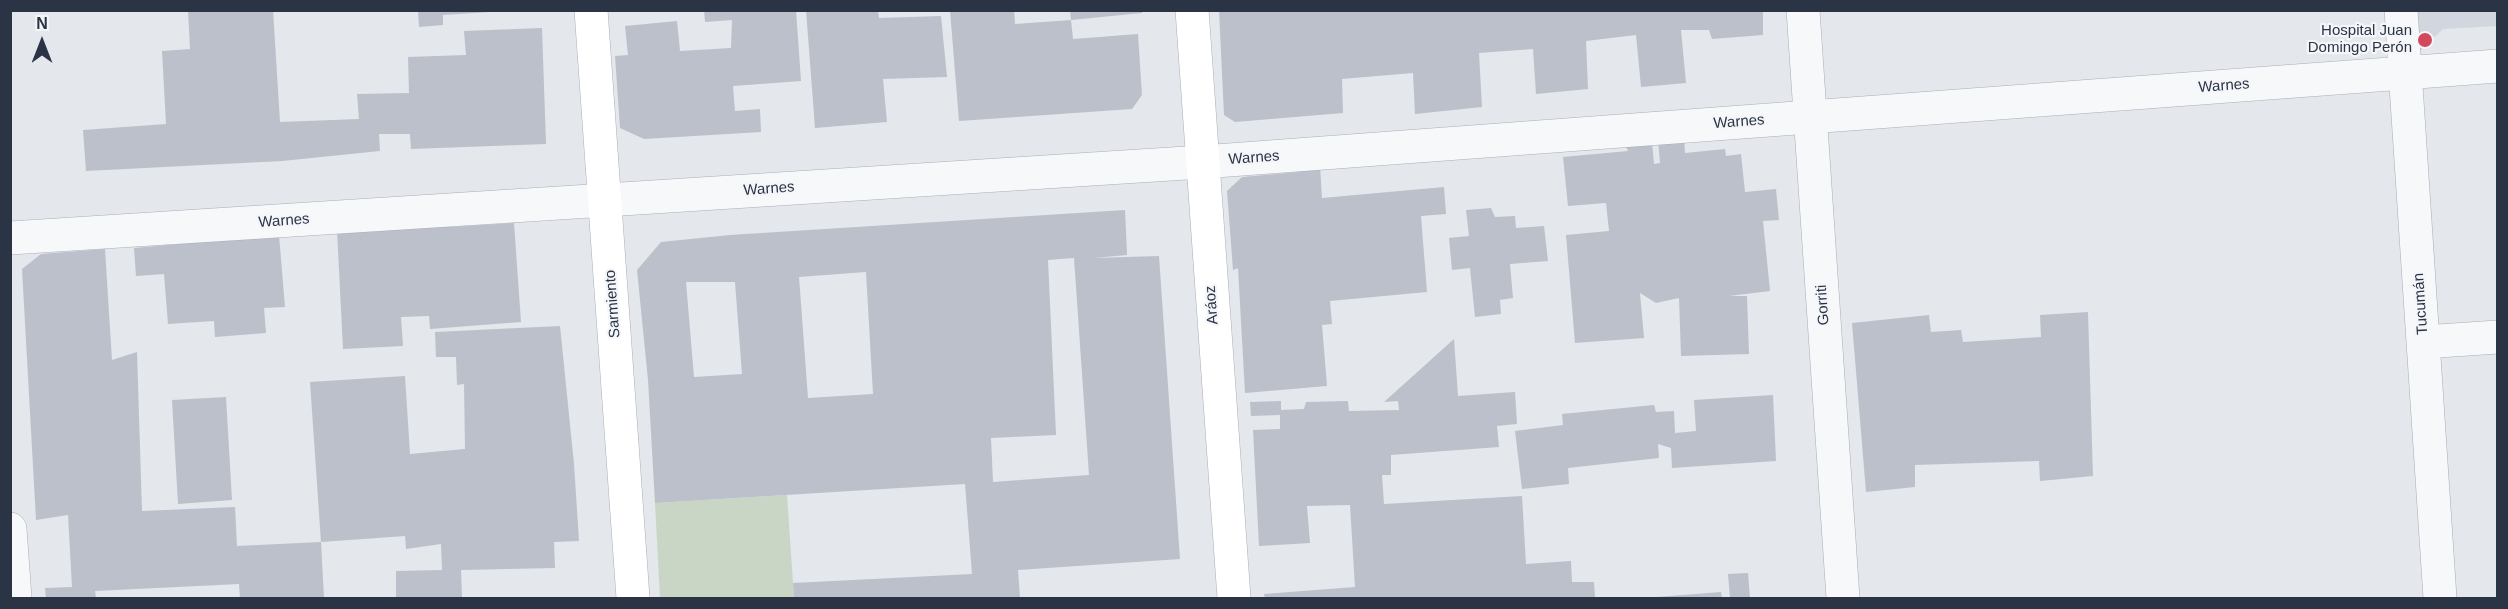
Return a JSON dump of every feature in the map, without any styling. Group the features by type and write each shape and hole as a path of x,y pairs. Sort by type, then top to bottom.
{"street":[{"name":"Sarmiento","path":"591,10 633,598"},
{"name":"Aráoz","path":"1192,10 1234,598"},
{"name":"Gorriti","path":"1803,10 1843,598"},
{"name":"Tucumán","path":"2401,10 2440,598"},
{"name":"Warnes","path":"10,238 1202,162 2498,66"},
{"path":"2423,342 2498,337"},
{"path":"10,529 15,598"}],"shaded area":[{"name":"Hospital Juan Domingo Perón","path":"2417,11 2497,11 2497,26 2443,29 2420,51"}],"green space":[{"path":"787,495 794,598 660,598 655,503"}],"building":[{"path":"188,10 273,10 280,122 359,119 357,94 409,93 408,57 466,55 464,31 542,28 546,144 411,149 410,134 379,134 380,151 282,161 86,171 83,130 166,124 162,51 190,49"},
{"path":"418,10 490,10 490,12 443,15 443,25 419,27"},
{"path":"704,10 796,10 801,81 733,86 735,111 760,109 761,132 644,139 620,128 615,56 628,55 625,26 677,21 680,51 731,48 732,20 705,22"},
{"path":"806,10 878,10 879,18 941,16 947,77 883,79 887,122 815,128"},
{"path":"950,10 1014,10 1015,24 1071,20 1073,39 1138,34 1142,95 1132,109 959,121"},
{"path":"1070,10 1142,10 1142,13 1071,20"},
{"path":"1219,10 1763,10 1763,35 1712,39 1709,30 1681,30 1686,83 1641,87 1636,35 1586,41 1588,89 1536,94 1533,49 1479,53 1482,107 1415,114 1413,73 1342,79 1343,113 1235,122 1224,115"},
{"path":"1684,138 1685,153 1725,149 1726,156 1741,154 1745,192 1776,189 1779,220 1763,221 1770,291 1729,296 1747,296 1749,354 1681,356 1679,298 1656,303 1640,293 1644,338 1575,343 1566,235 1609,231 1606,203 1568,206 1563,157 1628,151 1625,144 1652,142 1654,164 1660,163 1658,140"},
{"path":"1320,166 1322,198 1444,187 1446,214 1421,216 1427,292 1330,301 1332,324 1322,325 1327,386 1245,393 1238,268 1233,270 1227,191 1242,177 1299,172 1298,167"},
{"path":"1491,208 1495,217 1515,216 1516,228 1544,226 1548,261 1510,264 1513,298 1500,300 1501,314 1475,317 1470,268 1452,270 1449,238 1469,236 1466,210"},
{"path":"1125,210 1127,255 1094,258 1159,256 1180,559 1018,570 1020,598 794,598 793,583 972,574 965,484 655,503 648,380 637,270 661,242 730,235","holes":["1074,258 1089,475 993,482 991,438 1056,435 1048,260","866,272 873,394 808,398 799,277","686,282 735,282 742,374 694,377"]},
{"path":"448,220 451,227 514,223 521,322 430,329 429,316 401,317 403,346 343,349 337,230"},
{"path":"279,235 285,307 264,308 266,333 215,337 214,321 168,324 164,274 136,276 134,248"},
{"path":"105,249 112,360 137,352 142,511 235,507 237,546 321,542 324,598 240,598 239,584 95,591 96,598 46,598 45,588 72,587 68,515 36,520 22,269 41,254"},
{"path":"2088,312 2093,476 2040,481 2039,461 1915,465 1915,487 1866,492 1852,323 1929,315 1931,332 1961,330 1963,342 2041,337 2040,315"},
{"path":"560,326 579,541 554,542 555,568 461,570 462,598 396,598 396,571 442,570 441,544 406,549 405,536 321,542 310,382 405,376 410,454 465,449 464,384 457,385 456,357 436,357 435,332"},
{"path":"1454,339 1458,396 1515,392 1517,424 1497,426 1499,447 1391,455 1391,475 1382,475 1384,504 1522,496 1526,564 1571,561 1572,582 1594,582 1595,598 1265,598 1264,594 1355,587 1350,505 1307,506 1310,543 1259,546 1253,430 1280,429 1280,415 1251,416 1250,402 1281,401 1281,410 1304,409 1306,402 1348,401 1349,411 1399,410 1398,401 1384,402"},
{"path":"1773,395 1776,461 1672,468 1671,448 1658,444 1659,458 1568,468 1569,484 1522,489 1515,431 1563,425 1562,414 1654,405 1656,412 1674,411 1675,433 1696,431 1694,400"},
{"path":"226,397 232,500 178,504 172,400"},
{"path":"1748,573 1750,598 1730,598 1728,574"},
{"path":"1721,592 1722,598 1657,598 1657,597"}],"place":[{"name":"Hospital Juan Domingo Perón","path":"2425,40"}]}
